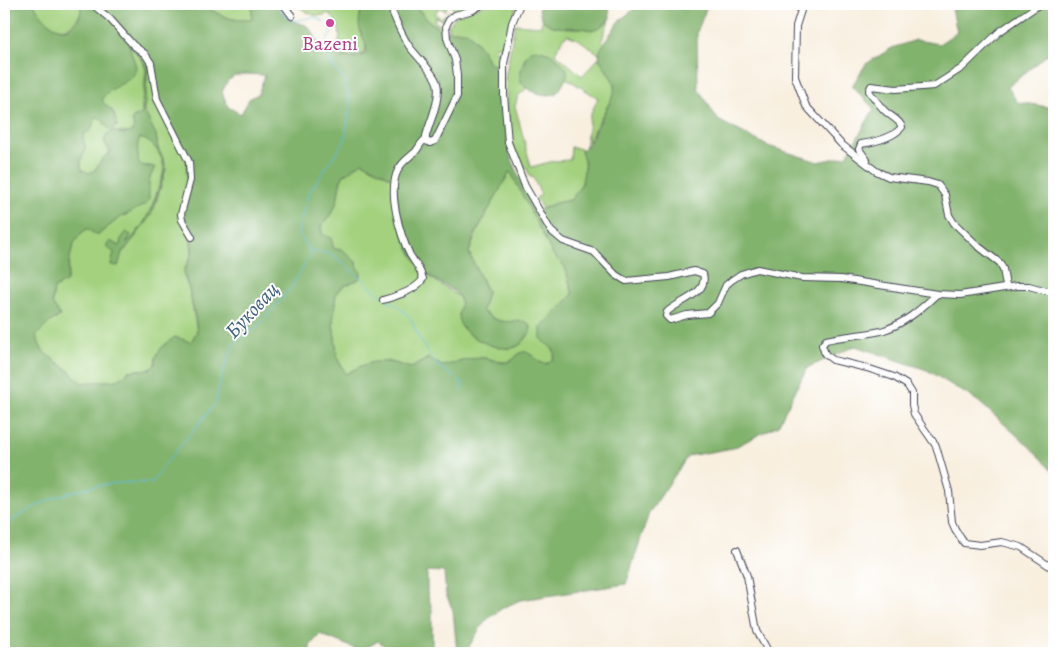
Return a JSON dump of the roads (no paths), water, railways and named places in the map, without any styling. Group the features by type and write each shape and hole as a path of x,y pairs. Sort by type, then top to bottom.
{"street":[{"path":"92,4 110,19 151,62 157,99 189,162 189,185 181,214 182,220 192,237"},
{"path":"283,4 292,16"},
{"path":"384,300 410,289 423,279 404,242 398,222 394,194 395,178 399,167 416,151 421,141 426,139 436,101 437,83 434,76 419,59 402,34 389,4"},
{"path":"426,139 428,142 435,141 457,96 458,84 455,60 447,38 446,26 455,15 472,10 483,4"},
{"path":"520,4 512,23 504,64 504,95 508,142 525,186 548,227 555,235 564,241 594,252 622,280 635,281 660,278 694,271 702,274 704,280 700,289 671,309 666,314 668,318 673,320 687,315 708,313 718,303 722,293 732,280 741,274 757,269 802,278 841,279 937,294 960,294 1006,286 1029,286 1054,293"},
{"path":"803,4 796,26 796,77 806,106 841,144 876,171 889,177 938,185 945,195 949,215 954,223 978,246 1000,263 1004,269 1006,286"},
{"path":"867,165 867,160 859,149 861,144 898,132 902,127 900,122 887,113 876,101 870,91 871,86 896,89 934,86 962,68 999,32 1040,4"},
{"path":"937,294 902,322 890,328 826,340 822,345 825,354 833,360 867,368 907,385 912,393 914,414 936,446 949,491 952,522 964,543 980,545 1002,542 1021,547 1054,569"},
{"path":"737,550 747,576 757,630 769,653"}],"waterway":[{"name":"Буковац","path":"275,4 284,15 294,21 314,17 325,22"},
{"name":"Буковац","path":"311,254 298,232 308,194 345,140 350,104 345,81 332,65 327,51 326,42 331,31"},
{"name":"Буковац","path":"4,526 35,506 53,498 95,486 138,482 152,483 162,468 215,404 221,377 234,344 260,324 291,288 311,254 317,251 334,255 382,297"},
{"path":"387,301 397,305 411,319 419,338 436,364 463,384 461,391"}],"place":[{"name":"Bazeni","path":"330,23"}]}
